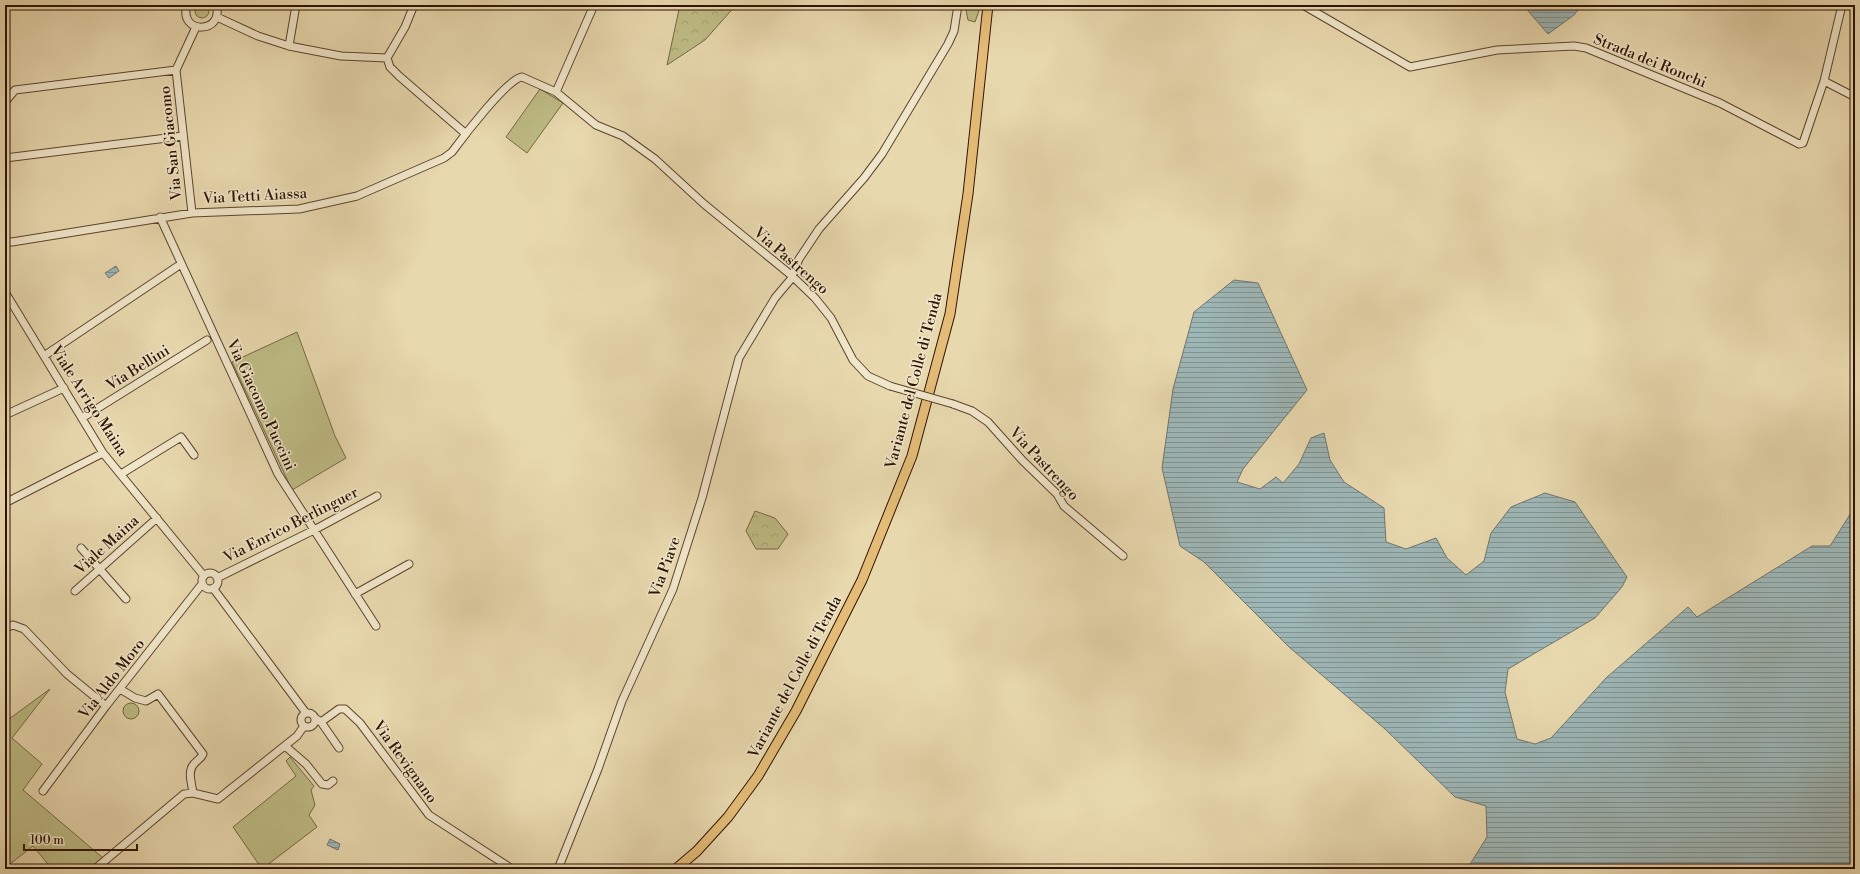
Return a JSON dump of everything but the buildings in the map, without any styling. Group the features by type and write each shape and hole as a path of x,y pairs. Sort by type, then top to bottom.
{"main road":[{"name":"Variante del Colle di Tenda","path":"676,869 697,852 728,817 758,776 796,711 862,580 912,456 950,314 968,194 988,5"}],"street":[{"path":"187,5 186,10 188,20 196,27 206,27 214,21 217,17 216,5"},
{"path":"289,46 296,5"},
{"path":"414,5 405,27 390,50 387,58 390,67 466,134"},
{"path":"556,92 594,5"},
{"name":"Via Piave","path":"558,869 598,769 622,701 673,589 702,498 739,358 766,311 791,279 791,275 799,259 819,230 864,178 882,154 948,44 954,31 958,5"},
{"name":"Strada dei Ronchi","path":"1303,5 1410,67 1497,50 1574,46 1586,48 1720,103 1798,144 1803,143 1824,81 1842,5"},
{"path":"217,17 262,38 289,46 341,56 387,58"},
{"path":"5,102 15,90 176,70 196,27"},
{"name":"Via San Giacomo","path":"176,70 192,213"},
{"name":"Via Tetti Aiassa","path":"5,241 12,242 192,213 298,209 357,196 444,158 452,152 466,134 517,78 528,79 556,92"},
{"path":"1824,81 1855,97"},
{"name":"Via Pastrengo","path":"556,92 596,125 623,136 650,155 704,204 791,275 825,309 853,360 868,376 890,386 954,404 972,411 988,422 1023,461 1057,494 1064,506 1123,556"},
{"path":"5,158 183,136"},
{"name":"Via Giacomo Puccini","path":"160,217 278,474 376,626"},
{"path":"44,356 181,264"},
{"name":"Viale Arrigo Maina","path":"5,292 103,453 204,576"},
{"name":"Via Bellini","path":"82,418 207,340"},
{"path":"5,415 64,388"},
{"path":"121,474 181,436 194,455"},
{"path":"5,503 103,453"},
{"name":"Via Enrico Berlinguer","path":"217,578 314,530 377,496"},
{"name":"Viale Maina","path":"75,591 157,518"},
{"path":"81,548 126,599"},
{"path":"355,594 409,564"},
{"path":"211,573 217,578 216,585 213,588 208,589 202,584 204,576 211,573"},
{"name":"Via Aldo Moro","path":"44,791 106,706 202,584"},
{"path":"213,588 306,713 312,714 318,720 339,748"},
{"path":"5,628 13,625 24,629 67,674 106,706"},
{"path":"95,869 184,794 193,792 190,775 192,764 203,754 158,694 146,701 135,698 120,689"},
{"name":"Via Revignano","path":"193,792 218,799 297,736 304,726 310,727 318,720 339,709 345,709 360,723 428,815 512,869"},
{"path":"304,726 301,722 302,716 306,713"},
{"path":"285,746 306,764 322,784 328,785 333,782"}],"green space":[{"path":"199,4 205,4 209,8 209,14 205,18 199,18 195,14 195,8"},
{"path":"680,5 736,5 705,40 667,65"},
{"path":"965,5 981,5 975,22 968,20"},
{"path":"540,89 563,103 527,153 506,137"},
{"path":"297,332 335,436 346,458 292,490 232,362"},
{"path":"755,511 775,518 788,534 778,549 756,549 746,531"},
{"path":"50,689 12,738 42,764 23,790 103,858 88,869 52,869 33,846 5,868 5,722"},
{"path":"128,703 134,703 139,708 137,717 134,719 128,719 123,714 123,708"},
{"path":"290,757 314,786 311,790 315,805 309,815 317,827 262,869 233,827 296,776 286,761"}],"water":[{"path":"1523,5 1582,5 1574,15 1548,34"},
{"path":"116,266 119,271 109,278 105,273"},
{"path":"1234,280 1258,283 1307,390 1243,469 1237,482 1260,489 1276,477 1283,483 1299,464 1311,438 1324,433 1330,460 1344,482 1384,508 1386,542 1406,549 1436,538 1447,558 1466,575 1484,561 1491,533 1511,507 1545,493 1575,502 1627,577 1622,587 1595,618 1508,669 1505,692 1517,739 1535,744 1551,738 1606,678 1688,607 1697,617 1812,546 1830,546 1851,513 1855,499 1855,869 1467,869 1487,837 1486,806 1455,797 1385,729 1289,647 1204,562 1180,546 1162,468 1173,389 1194,312"},
{"path":"330,839 340,844 338,850 327,845"}]}
